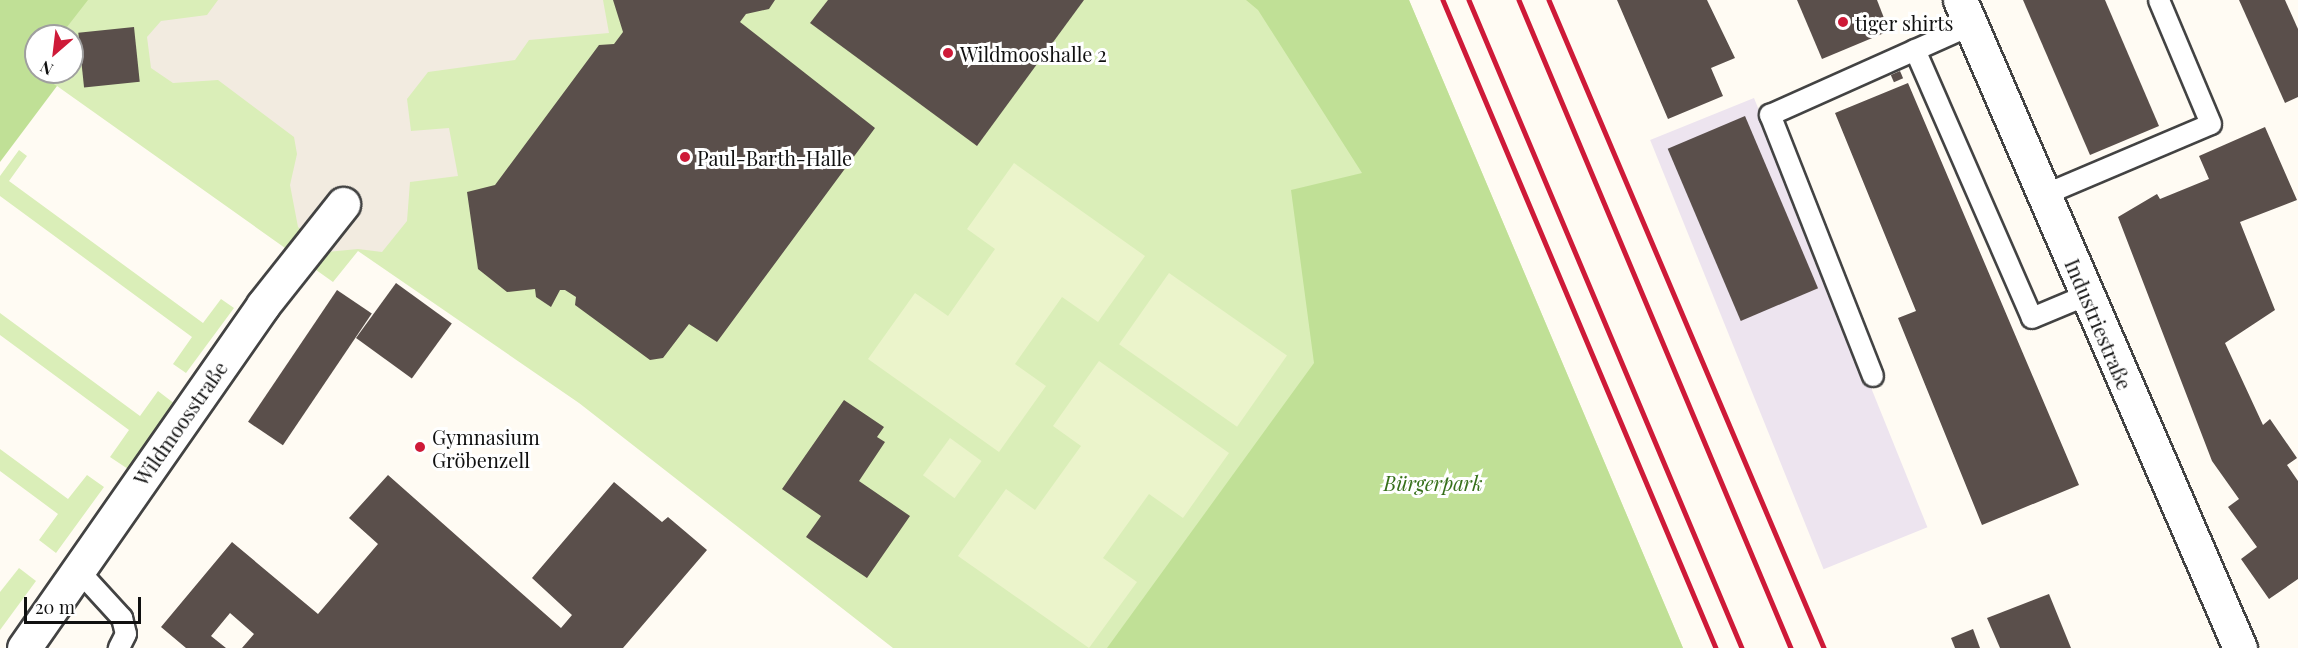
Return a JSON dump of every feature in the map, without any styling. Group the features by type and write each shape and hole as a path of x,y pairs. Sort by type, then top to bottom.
{"street":[{"name":"Industriestraße","path":"1965,12 2240,648"},
{"name":"Wildmoosstraße","path":"24,648 80,571 263,305 344,204"}],"lane":[{"path":"2044,195 2211,124 2159,0"},
{"path":"1873,376 1770,115 1915,50 1965,12"},
{"path":"1915,50 2032,318 2087,295"},
{"path":"80,571 122,618 126,634 119,648"}],"shaded area":[{"path":"218,0 603,0 609,33 529,40 515,60 428,72 407,99 411,131 449,128 458,176 410,182 407,221 382,252 358,249 327,252 298,227 290,185 297,154 294,137 218,80 173,83 151,68 147,37 161,21 207,15"},
{"path":"1754,98 1927,527 1824,569 1650,140"}],"green space":[{"path":"0,0 1409,0 1683,648 893,648 579,403 358,251 333,282 57,86 47,84 84,84 84,24 24,24 24,80 0,75"},
{"path":"0,0 88,0 69,24 24,24 24,84 57,86 0,162"},
{"name":"Bürgerpark","path":"1246,0 1409,0 1683,648 1107,648 1314,363 1291,190 1362,173 1258,10"},
{"path":"19,150 27,156 9,181 203,323 221,299 234,308 186,373 173,364 192,337 0,196 0,176"},
{"path":"1014,163 1145,256 1098,322 1062,297 1015,364 1046,386 999,452 868,359 915,293 948,316 995,249 967,229"},
{"path":"1169,273 1287,356 1237,427 1119,344"},
{"path":"0,313 140,416 158,391 175,404 128,469 110,457 129,430 0,335"},
{"path":"1099,361 1229,453 1183,518 1149,494 1103,558 1137,582 1089,648 958,556 1006,489 1035,510 1081,446 1053,426"},
{"path":"950,438 982,461 955,498 923,475"},
{"path":"0,449 68,499 87,475 104,487 56,553 39,540 58,514 0,471"},
{"path":"19,568 36,581 0,630 0,592"}],"building":[{"name":"Paul-Barth-Halle","path":"613,0 775,0 769,9 746,14 740,22 875,128 717,342 689,324 663,358 650,360 575,305 576,297 565,290 560,290 551,307 536,297 535,289 507,292 478,269 467,192 495,185 599,45 614,44 623,32"},
{"name":"Wildmooshalle 2","path":"828,0 1084,0 977,146 810,23"},
{"path":"1617,0 1707,0 1735,58 1711,68 1723,96 1668,119"},
{"path":"1797,0 1877,0 1889,31 1822,59"},
{"path":"2023,0 2105,0 2159,126 2090,155"},
{"path":"2239,0 2285,0 2298,29 2298,97 2285,103"},
{"path":"134,27 140,82 84,88 84,32"},
{"path":"1900,71 1903,78 1894,82 1891,75"},
{"path":"1908,83 2079,485 1982,525 1898,318 1916,311 1835,113"},
{"path":"1745,116 1818,288 1741,321 1668,149"},
{"path":"2265,127 2297,200 2240,222 2275,310 2225,343 2263,425 2270,419 2297,458 2287,465 2298,481 2298,579 2269,599 2241,559 2257,547 2228,507 2239,499 2212,461 2118,217 2157,194 2160,199 2209,179 2199,156"},
{"path":"396,283 452,324 412,379 356,338"},
{"path":"337,290 372,313 283,445 248,422"},
{"path":"844,400 884,427 877,437 885,442 859,481 910,516 867,578 806,537 821,516 782,489"},
{"path":"388,475 561,628 572,615 532,578 614,482 662,522 668,517 707,550 623,648 242,648 254,634 230,613 211,636 226,648 186,648 161,627 232,542 318,614 378,544 349,518"},
{"path":"2049,594 2071,648 2000,648 1987,618"},
{"path":"1973,629 1980,648 1955,648 1951,638"}],"railway":[{"path":"1443,0 1716,648"},
{"path":"1469,0 1742,648"},
{"path":"1519,0 1791,648"},
{"path":"1549,0 1824,648"}],"place":[{"name":"tiger shirts","path":"1843,22"},
{"name":"Wildmooshalle 2","path":"948,53"},
{"name":"Paul-Barth-Halle","path":"685,157"},
{"name":"Gymnasium Gröbenzell","path":"420,447"}]}
